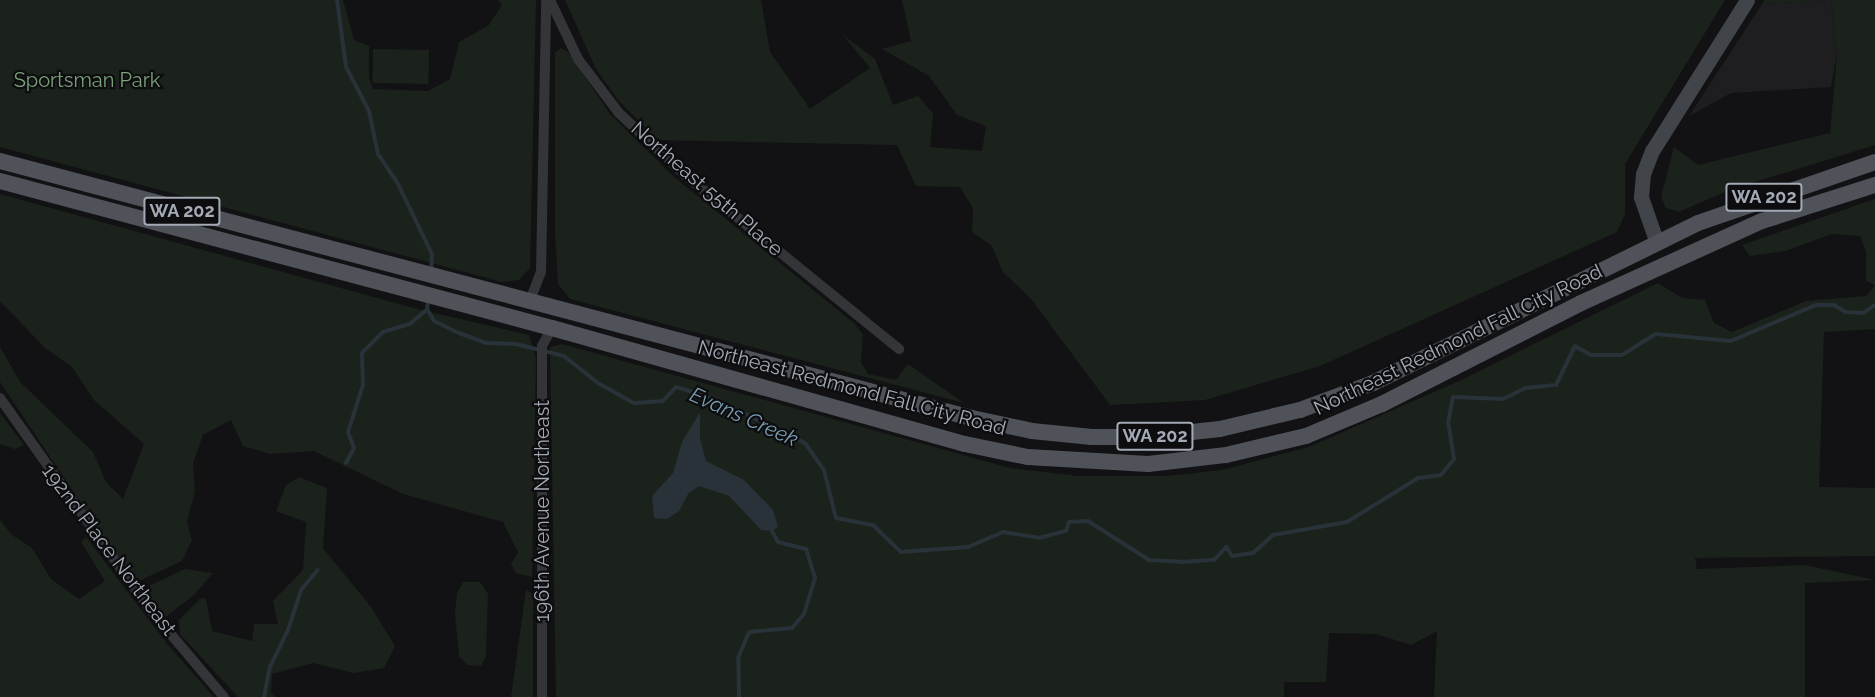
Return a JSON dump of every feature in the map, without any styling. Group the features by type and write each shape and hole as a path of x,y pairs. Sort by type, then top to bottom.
{"main road":[{"name":"Northeast Redmond Fall City Road","path":"0,161 575,316 972,418 1042,432 1147,436 1220,429 1300,410 1374,383 1657,243 1757,200 1875,162"},
{"name":"Northeast Redmond Fall City Road","path":"0,181 552,328 964,444 1091,464 1148,464 1226,455 1306,435 1382,404 1435,374 1667,263 1762,221 1875,185"},
{"path":"1657,243 1667,263"},
{"path":"500,314 529,303"},
{"path":"552,328 575,316"}],"street":[{"path":"529,303 542,272 548,0"},
{"name":"Northeast 55th Place","path":"548,0 578,59 619,113 684,175 899,349"},
{"path":"1657,243 1641,197 1643,174 1652,151 1747,0"},
{"name":"196th Avenue Northeast","path":"542,697 542,346 552,328"},
{"name":"192nd Place Northeast","path":"0,398 147,606 224,697"}],"shaded area":[{"path":"1831,0 1837,55 1831,87 1731,93 1689,116 1762,4"},
{"path":"700,412 700,438 706,461 744,480 773,510 778,527 772,531 761,530 729,496 699,486 688,494 679,511 667,519 654,518 652,496 673,473 682,442"}],"green space":[{"name":"Sportsman Park","path":"0,0 343,0 354,40 369,46 369,78 373,89 428,91 450,79 459,42 489,25 502,5 498,0 536,0 530,268 519,280 502,282 0,147"},
{"path":"565,0 761,0 770,52 810,109 870,68 843,35 875,59 893,105 918,96 933,113 930,147 982,151 986,126 957,115 929,76 882,49 911,41 902,0 1725,0 1625,164 1625,214 1617,232 1320,366 1205,400 1110,405 1031,299 1003,272 992,246 972,232 973,208 960,187 916,186 897,145 658,140 619,101 596,69"},
{"path":"1764,0 1831,0 1762,4"},
{"path":"1831,0 1875,0 1875,145 1729,190 1679,212 1666,208 1661,197 1674,147 1698,165 1830,133 1837,55"},
{"path":"561,48 568,52 610,114 674,177 855,324 863,335 861,362 868,374 896,380 908,364 964,403 570,299 558,284 555,232 555,53"},
{"path":"373,49 429,50 428,84 372,83"},
{"path":"0,194 417,309 529,335 536,359 532,577 516,573 511,564 518,552 503,522 403,494 314,451 270,454 243,446 231,420 203,435 193,463 195,491 187,522 192,540 182,561 141,580 131,578 0,382 0,347 20,382 93,452 106,482 123,499 144,444 94,400 72,367 45,348 0,301"},
{"path":"1875,199 1875,285 1866,281 1866,252 1860,236 1832,234 1785,251 1750,256 1742,245"},
{"path":"1658,283 1682,298 1705,300 1714,323 1732,332 1806,301 1866,296 1875,285 1875,329 1824,332 1819,487 1875,488 1875,556 1695,558 1697,569 1805,565 1875,580 1805,583 1805,697 1434,697 1437,631 1411,645 1376,634 1329,633 1326,682 1284,682 1284,697 556,697 550,347 562,344 1010,468 1078,476 1166,476 1222,470 1309,447 1459,381"},
{"path":"0,413 24,445 15,449 0,444"},
{"path":"299,477 327,488 323,548 371,607 395,646 384,668 354,673 313,663 272,674 271,693 275,697 238,697 180,634 179,620 201,598 206,599 212,631 252,641 254,624 278,624 273,601 303,570 306,522 276,511 286,485"},
{"path":"0,520 12,535 32,548 51,579 79,599 105,581 81,542 86,537 168,645 214,697 0,697"},
{"path":"185,569 213,573 195,594 166,617 145,593 147,587"},
{"path":"463,582 480,582 488,594 486,656 481,666 467,665 459,656 455,614 457,593"},
{"path":"526,590 533,594 533,697 511,697"}],"waterway":[{"name":"Evans Creek","path":"337,0 346,67 369,111 378,154 397,182 432,254 431,271"},
{"name":"Evans Creek","path":"428,300 427,309 434,321 487,343 516,344 564,356 598,383 634,403 663,401 676,387 715,399 805,443 824,470 836,518 873,525 901,552 968,547 1003,532 1039,538 1066,531 1069,522 1088,521 1149,560 1182,562 1214,560 1226,547 1232,556 1253,553 1273,535 1347,522 1418,478 1441,475 1454,459 1448,423 1453,397 1503,399 1526,388 1556,385 1575,346 1591,355 1622,355 1656,334 1731,341 1816,305 1834,305 1845,312 1863,313 1875,305"},
{"path":"346,463 354,448 348,432 363,385 362,353 383,332 410,324 427,309"},
{"path":"739,697 738,658 749,632 792,628 804,614 815,578 806,549 778,542 772,531"},
{"path":"264,697 270,667 288,630 301,590 318,570"}]}
